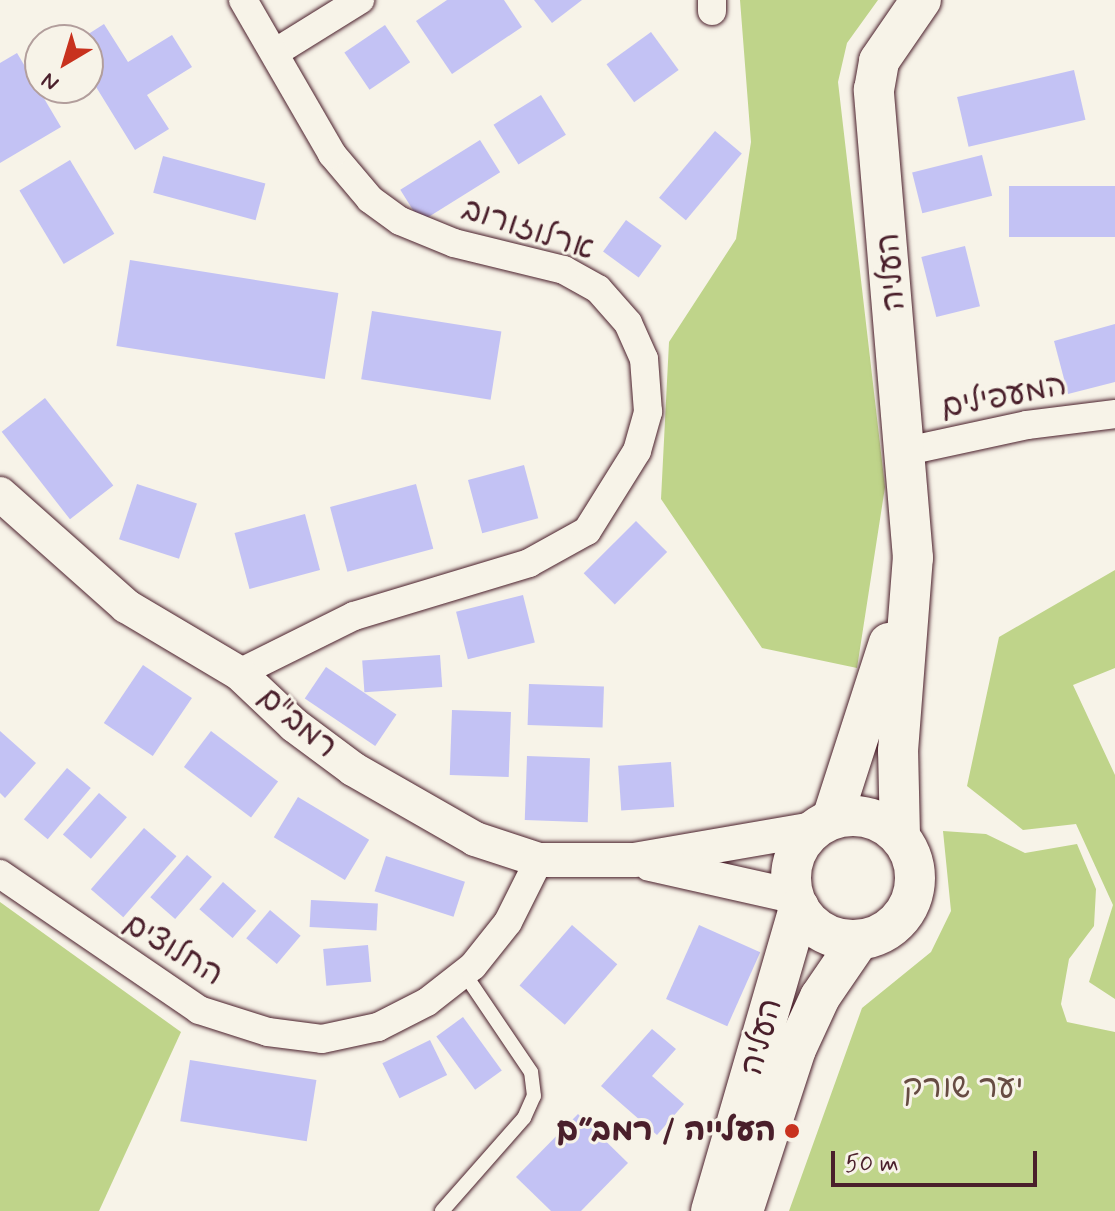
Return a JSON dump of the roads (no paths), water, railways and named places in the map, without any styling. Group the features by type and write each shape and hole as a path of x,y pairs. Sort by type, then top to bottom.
{"main road":[{"name":"העליה","path":"900,836 898,751 913,558 907,451 874,90 879,61 921,0"},
{"name":"העליה","path":"823,824 913,558"},
{"path":"869,817 900,836 916,871 908,910 887,930 859,940 824,933 796,902 793,860 823,824 869,817"},
{"name":"העליה","path":"711,1211 796,902"},
{"name":"העליה","path":"743,1211 796,1049 820,997 859,940"}],"street":[{"name":"ארלוזורוב","path":"239,673 354,616 529,563 587,531 637,451 648,412 644,359 628,323 598,289 564,270 501,258 400,221 370,199 332,154 276,52 243,0"},
{"path":"276,52 360,0"},
{"name":"המעפילים","path":"907,451 1027,425 1115,414"},
{"name":"רמב\"ם","path":"0,494 126,606 239,673 294,725 353,769 475,839 539,860 634,860 823,824"},
{"name":"החלוצים","path":"0,874 199,1010 268,1032 322,1039 378,1027 427,1002 464,973 508,922 539,860"},
{"name":"רמב\"ם","path":"634,860 796,902"}],"lane":[{"path":"442,1211 524,1118 534,1096 531,1072 464,973"}],"place":[{"name":"העלייה / רמב״ם","path":"792,1131"}],"park label":[{"name":"יער שורק","path":"963,1088"}]}
